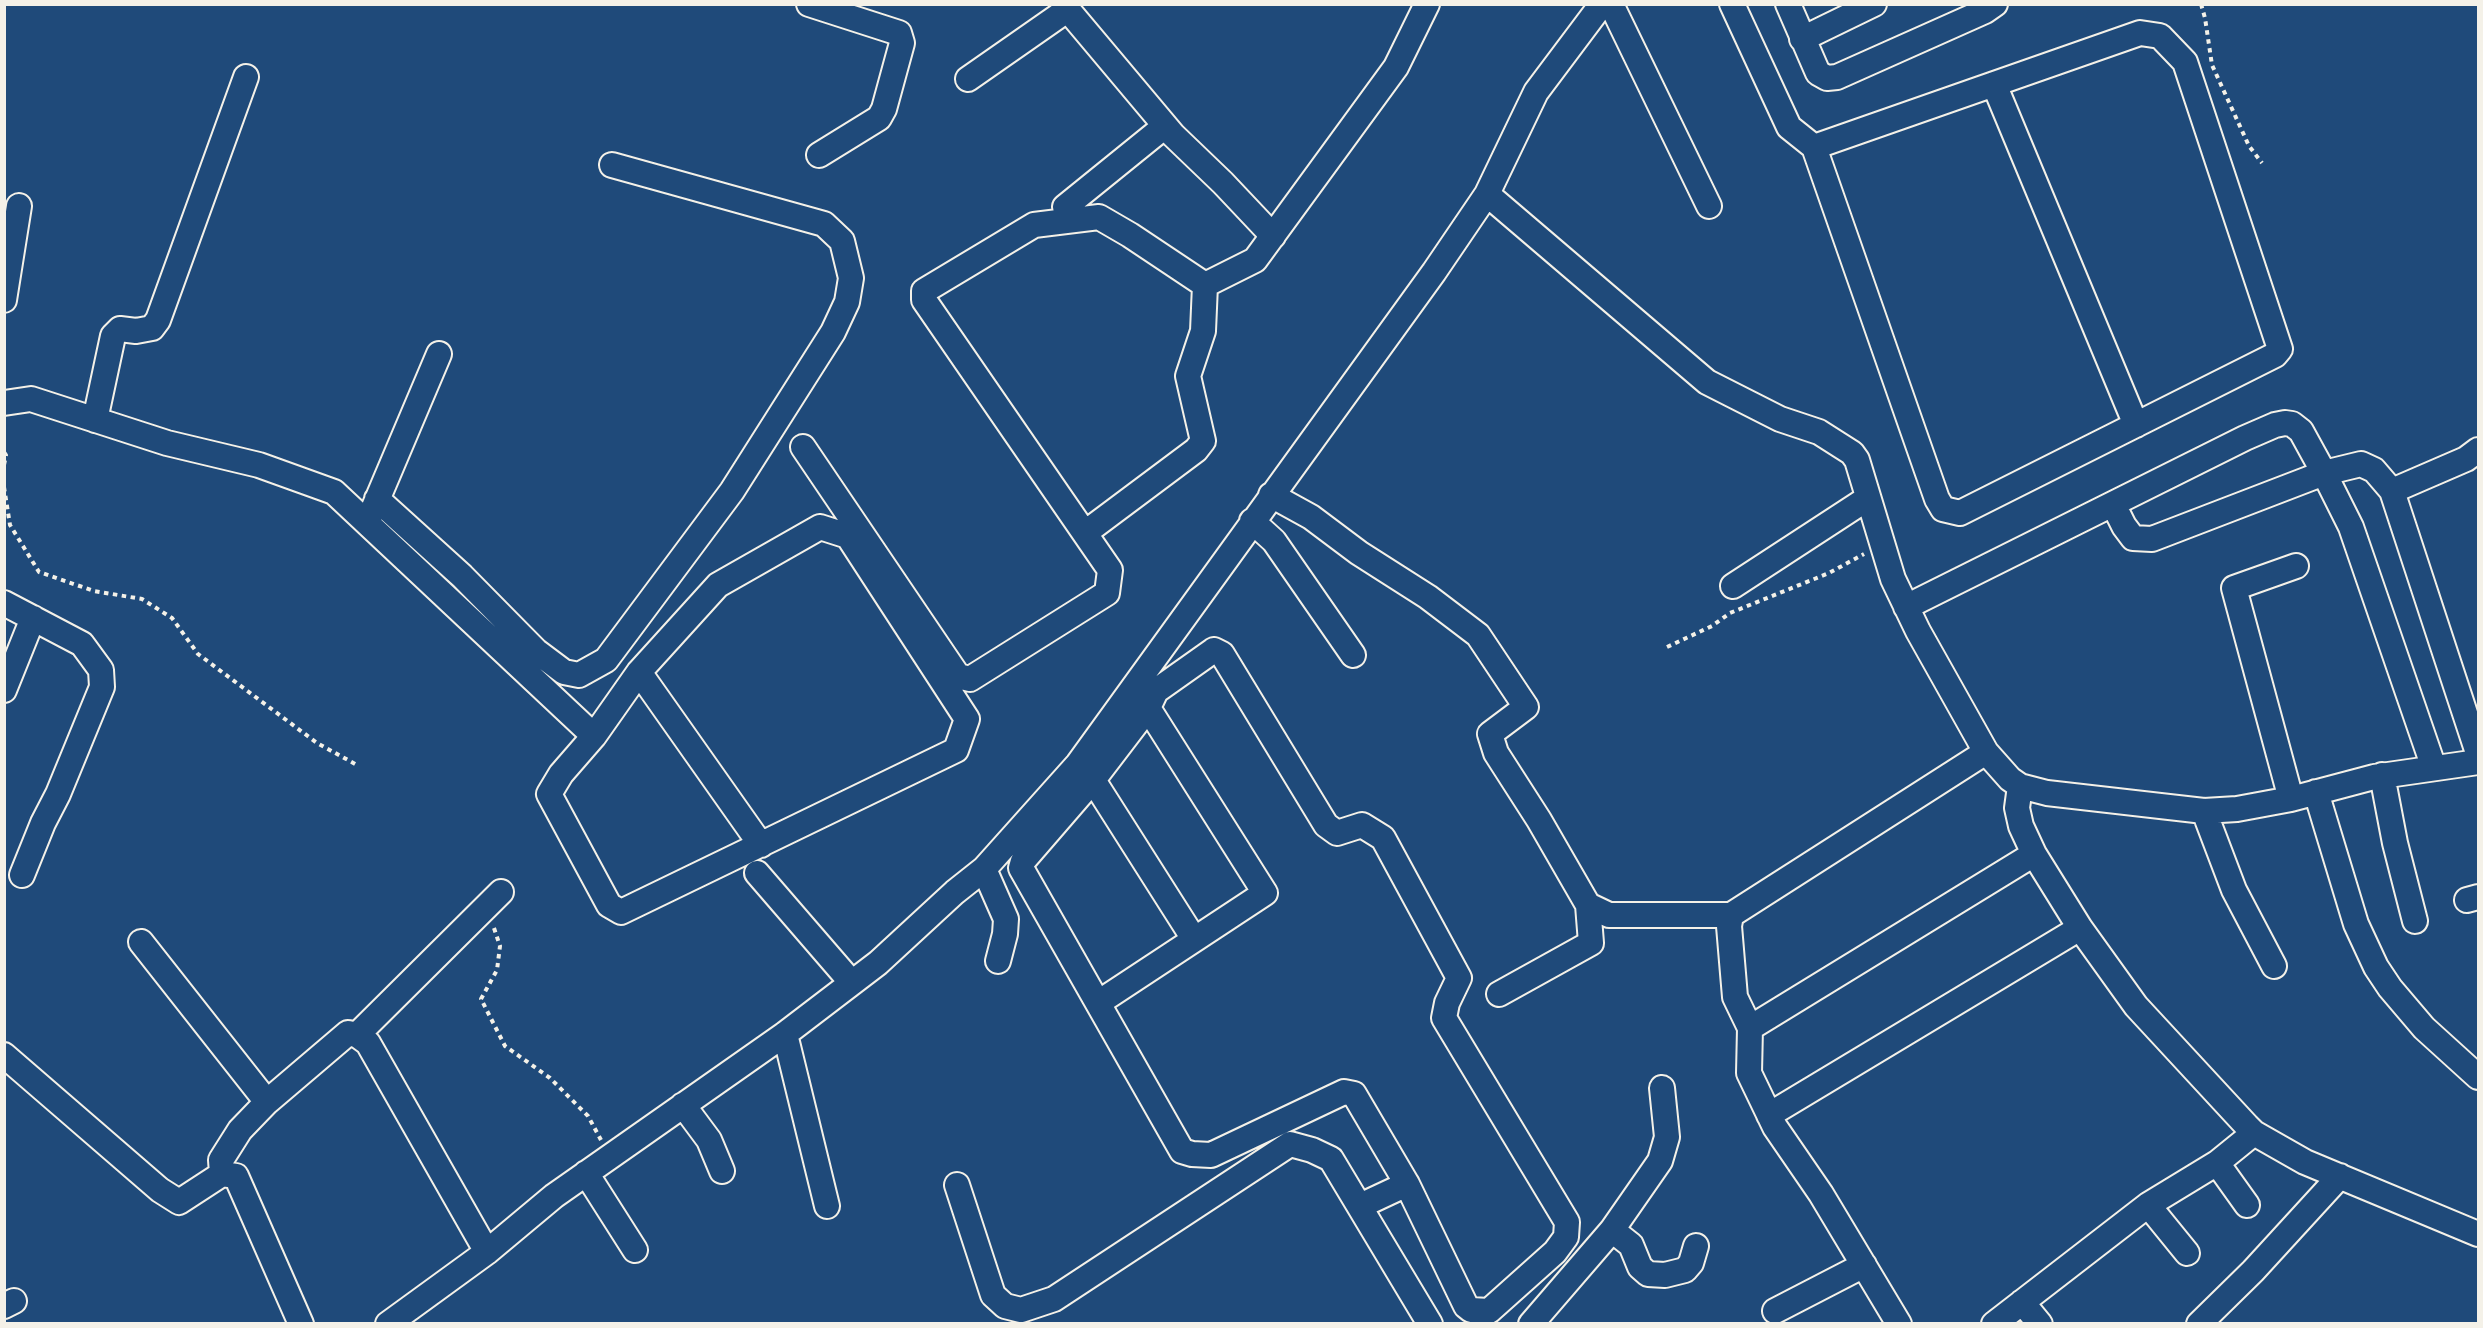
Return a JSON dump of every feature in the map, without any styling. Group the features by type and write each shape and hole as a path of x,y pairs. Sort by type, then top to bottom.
{"street":[{"path":"809,4 899,33 902,43 885,109 879,118 819,155"},
{"path":"1205,285 1255,260 1396,67 1427,4"},
{"path":"388,1323 487,1252 554,1196 785,1034 852,983 878,963 984,869 1078,764 1434,272 1487,194 1536,92 1602,4"},
{"path":"1611,4 1709,206"},
{"path":"1732,4 1789,127 1814,147 1937,499 1943,509 1960,513 2275,355 2280,349 2185,62 2160,36 2140,33 1814,147"},
{"path":"1788,4 1818,73 1827,78 1837,77 1985,11 1995,4"},
{"path":"1802,39 1875,4"},
{"path":"968,79 1065,7 1165,126 1273,236"},
{"path":"95,420 112,336 120,329 136,331 152,328 158,320 246,77"},
{"path":"1994,84 2136,424"},
{"path":"1065,207 1165,126"},
{"path":"377,499 462,576 536,651 564,672 579,675 606,660 732,491 833,332 847,302 851,278 842,241 824,224 612,165"},
{"path":"1487,194 1707,382 1780,418 1819,432 1852,453 1857,460 1893,579 1906,608 1986,752 2010,779 2020,786 2047,793 2205,811 2237,809 2291,799 2382,775 2478,762"},
{"path":"4,300 19,206"},
{"path":"803,447 958,676 970,679 1107,593 1110,570 924,300 924,291 1034,225 1099,217 1130,234 1205,285"},
{"path":"1085,533 1196,450 1203,441 1188,376 1203,331 1205,285"},
{"path":"367,523 439,354"},
{"path":"4,403 31,399 167,443 259,465 334,492 594,736"},
{"path":"1906,608 2245,438 2285,423 2301,430 2351,527 2434,768"},
{"path":"2392,491 2466,459 2478,450"},
{"path":"2113,504 2133,538 2152,539 2324,473 2361,464 2374,470 2392,491 2478,753"},
{"path":"1271,495 1311,517 1359,553 1428,597 1478,635 1526,707 1490,734 1496,753 1539,820 1588,905 1591,943 1499,994"},
{"path":"1732,586 1868,498"},
{"path":"1252,521 1274,542 1353,655"},
{"path":"820,527 848,536 967,719 956,750 621,912 609,905 549,794 561,774 594,736 639,672 718,585 820,527"},
{"path":"2291,799 2234,588 2296,566"},
{"path":"4,603 82,644 101,670 102,687 22,875"},
{"path":"4,690 33,618"},
{"path":"1214,650 1222,654 1326,825 1337,833 1362,825 1383,838 1459,978 1447,1003 1444,1018 1568,1222 1566,1237 1555,1252 1489,1311 1471,1310 1466,1306 1407,1184 1354,1094 1344,1092 1211,1155 1182,1151 1021,868 1023,861 1093,780 1148,708 1156,691 1214,650"},
{"path":"639,672 761,845"},
{"path":"1098,1003 1265,894 1148,708"},
{"path":"1588,905 1609,915 1731,915 1986,752"},
{"path":"2382,775 2395,843 2415,921"},
{"path":"1093,780 1194,939"},
{"path":"2020,786 2016,808 2021,826 2034,854 2080,928 2136,1006 2254,1133 2305,1162 2478,1233"},
{"path":"2316,792 2356,924 2376,967 2390,988 2424,1028 2478,1077"},
{"path":"2205,811 2234,891 2274,966"},
{"path":"1750,1028 2034,854"},
{"path":"984,869 1006,919 1005,934 998,961"},
{"path":"757,873 852,983"},
{"path":"357,1035 501,892"},
{"path":"1731,915 1729,926 1735,997 1750,1028 1749,1073 1769,1115 1899,1323"},
{"path":"1769,1115 2080,928"},
{"path":"141,942 267,1102"},
{"path":"222,1174 221,1160 240,1130 267,1102 348,1033 357,1035 368,1043 487,1252"},
{"path":"785,1034 827,1206"},
{"path":"4,1055 160,1190 179,1202 222,1174 236,1176 301,1323"},
{"path":"1531,1323 1612,1230 1660,1161 1667,1137 1662,1088"},
{"path":"683,1105 709,1140 722,1171"},
{"path":"1994,1323 2148,1206 2217,1163 2254,1133"},
{"path":"957,1185 993,1295 1005,1306 1021,1310 1054,1299 1290,1144 1312,1150 1331,1159 1430,1323"},
{"path":"2217,1163 2247,1205"},
{"path":"586,1173 635,1250"},
{"path":"2199,1323 2253,1271 2340,1176"},
{"path":"1360,1206 1407,1184"},
{"path":"2148,1206 2187,1253"},
{"path":"1612,1230 1631,1245 1640,1268 1648,1274 1665,1275 1685,1270 1691,1263 1696,1246"},
{"path":"1774,1311 1864,1265"},
{"path":"2022,1302 2040,1323"}],"path":[{"path":"2201,4 2212,65 2250,146 2262,163"},
{"path":"4,452 6,455 4,465"},
{"path":"4,487 10,525 39,572 94,591 142,599 172,618 198,654 317,743 357,765"},
{"path":"1667,647 1712,626 1730,613 1829,573 1882,544"},
{"path":"483,910 492,923 500,946 497,970 481,999 505,1046 550,1078 588,1116 610,1157"}]}
